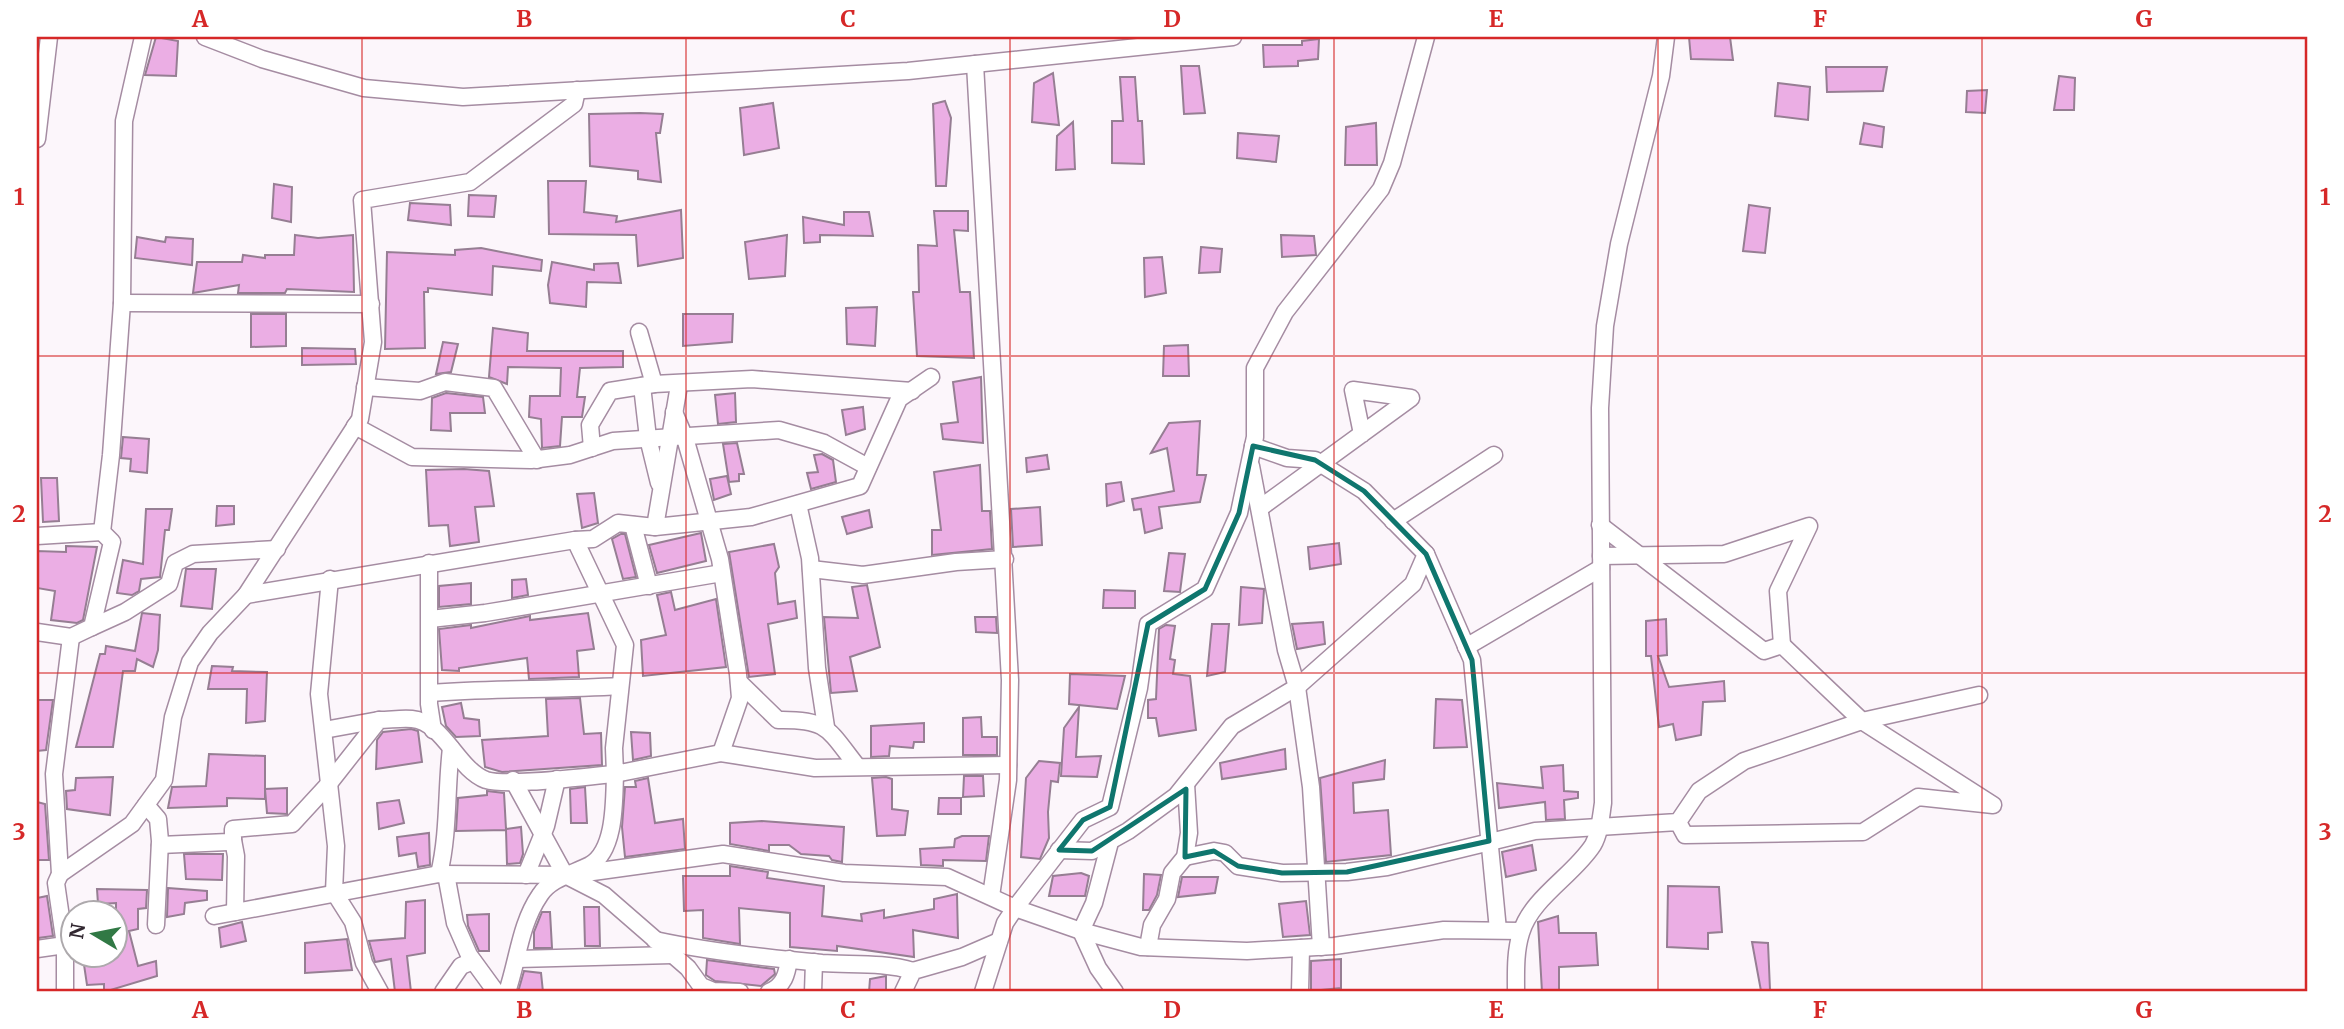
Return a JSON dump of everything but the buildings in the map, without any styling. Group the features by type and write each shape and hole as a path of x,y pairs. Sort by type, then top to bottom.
{"street":[{"path":"37,139 49,37"},
{"path":"102,532 111,455 122,303 124,121 143,37"},
{"path":"205,37 262,60 363,88 464,96 908,71 1233,37"},
{"path":"983,992 1005,923 1015,908 1083,820 1110,807 1139,688 1148,624 1205,589 1239,513 1253,446 1255,368 1286,312 1381,189 1392,163 1426,37"},
{"path":"1516,992 1516,966 1521,931 1538,906 1574,870 1594,843 1600,826 1603,803 1600,408 1605,326 1619,244 1661,76 1666,37"},
{"path":"975,64 1010,680 1008,765 991,896"},
{"path":"60,874 132,824 164,780 173,716 190,662 210,633 246,595 360,419 373,342 362,200 470,182 574,104 577,90"},
{"path":"122,303 371,304"},
{"path":"639,332 648,385 648,438 661,490"},
{"path":"246,595 429,563 593,539 618,523 654,527 751,517 860,486 900,399 930,377"},
{"path":"592,448 590,425 610,391 648,385 751,379 912,391"},
{"path":"365,387 420,391 445,382 494,388 537,460"},
{"path":"679,385 674,412 677,438 710,521 722,573 739,682 736,717 721,754"},
{"path":"355,426 412,457 537,460 613,441 677,438 700,433 779,430 824,443 868,467"},
{"path":"1260,508 1362,435"},
{"path":"654,527 661,490 677,438"},
{"path":"1253,446 1287,458 1315,460 1364,491 1426,554 1472,660 1498,930"},
{"path":"1393,521 1494,455"},
{"path":"1250,464 1286,650 1297,687 1311,787 1321,947"},
{"path":"798,504 811,569 817,668 826,727 857,766"},
{"path":"633,525 649,586"},
{"path":"1600,525 1765,651 1782,645"},
{"path":"1466,647 1601,562 1638,554 1724,554 1809,526 1778,591 1782,645 1862,721 1993,805 1918,797 1863,832 1685,835 1678,822"},
{"path":"37,536 102,532 112,542 92,627"},
{"path":"507,992 523,931 540,893 565,875 593,863 606,844 615,774 614,748 625,645 575,540"},
{"path":"37,632 71,637 125,612 169,584 175,563 193,554 277,549"},
{"path":"1059,850 1092,852 1176,796 1232,726 1297,687 1413,584 1426,554"},
{"path":"811,569 863,575 956,562 1004,559"},
{"path":"429,563 430,693 433,730"},
{"path":"430,619 722,573"},
{"path":"330,579 319,694 336,846 334,892 353,922 364,963 380,992"},
{"path":"60,911 56,883 60,874 54,774 71,637"},
{"path":"739,682 778,720 806,720 826,727"},
{"path":"430,693 501,687 547,691 620,686"},
{"path":"1678,822 1699,791 1744,761 1862,721 1979,695"},
{"path":"324,730 379,720 414,719 433,730 486,780 557,779 615,774 721,754 815,768 1008,765"},
{"path":"235,912 236,856 233,829 292,824 379,720"},
{"path":"451,748 442,874 455,923 473,961 496,992"},
{"path":"37,775 54,774"},
{"path":"526,875 543,832 557,779"},
{"path":"513,780 565,875 604,895 688,968 701,986 712,991 740,992"},
{"path":"1148,947 1152,925 1167,899 1171,873 1185,857 1189,833 1186,784"},
{"path":"146,805 158,819 160,845 156,925"},
{"path":"1185,857 1214,851 1225,853 1238,866 1282,873 1318,872 1387,867 1535,831 1678,822"},
{"path":"160,845 233,841"},
{"path":"1110,842 1094,903 1081,931 1098,968 1115,992"},
{"path":"214,916 442,874 565,875 723,854 844,873 947,877 1015,908 1081,931 1148,947 1247,951 1321,947 1444,930 1521,931"},
{"path":"653,939 695,949 814,962 900,967 913,971 962,957 999,941"},
{"path":"37,949 60,946"},
{"path":"1300,992 1301,948"},
{"path":"517,959 672,955"},
{"path":"769,992 777,989 786,976 789,958"},
{"path":"443,992 461,966 473,961"},
{"path":"813,992 814,962"},
{"path":"65,970 65,992"},
{"path":"903,992 913,971"}],"highlighted area":[{"path":"1253,446 1315,460 1364,491 1426,554 1472,660 1489,841 1347,872 1282,873 1238,866 1214,851 1185,857 1186,789 1092,851 1059,850 1083,820 1110,807 1148,624 1205,589 1239,513"}]}
